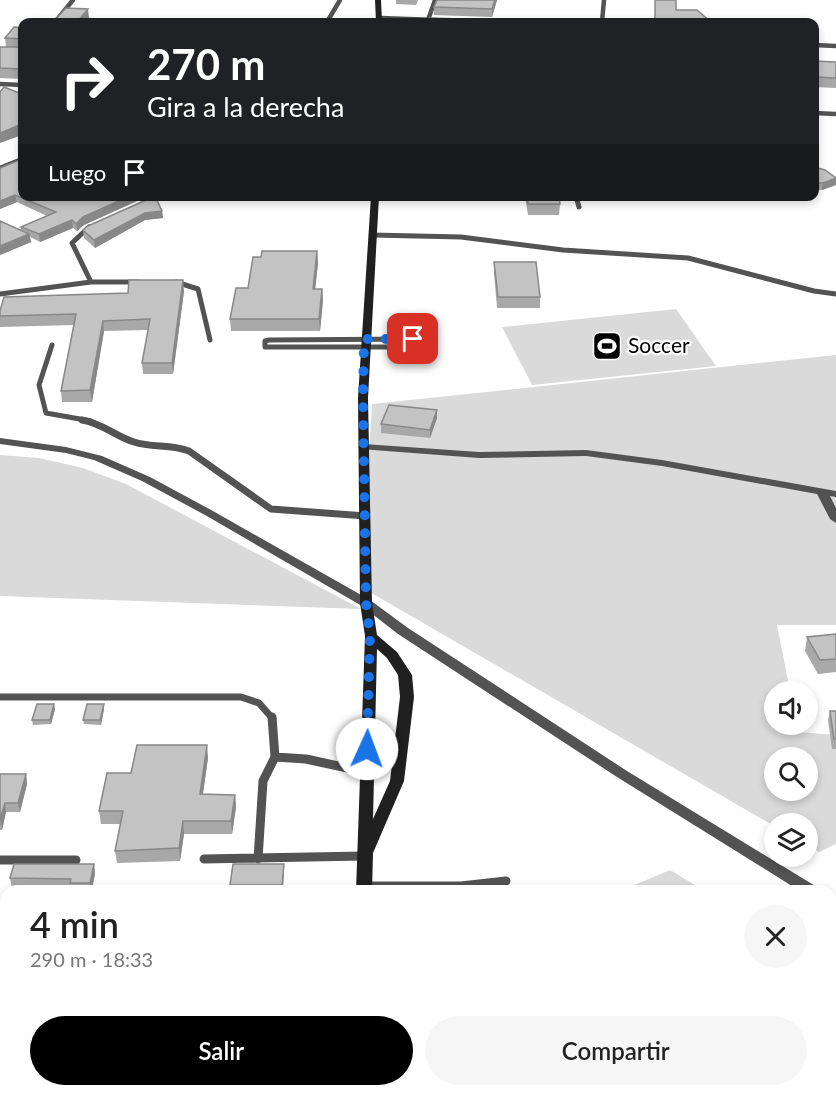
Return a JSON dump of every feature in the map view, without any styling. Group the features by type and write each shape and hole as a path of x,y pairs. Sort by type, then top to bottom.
{"street":[{"path":"378,0 380,18"},
{"path":"364,885 370,636 366,603 363,398 364,343 375,201"},
{"path":"0,441 66,450 98,458 138,475 209,513 366,603 413,638 622,774 802,885"},
{"path":"364,447 478,455 586,453 662,463 836,494"},
{"path":"822,493 836,519"},
{"path":"365,856 397,781 407,697 405,675 392,654 370,636"}],"lane":[{"path":"58,18 73,0"},
{"path":"329,18 340,0"},
{"path":"429,18 435,0"},
{"path":"602,18 604,0"},
{"path":"819,45 836,46"},
{"path":"0,84 18,85"},
{"path":"819,113 836,114"},
{"path":"0,168 18,161"},
{"path":"140,206 150,201"},
{"path":"577,201 579,207"},
{"path":"91,282 72,243 82,231 97,224"},
{"path":"372,235 461,237 563,250 688,258 814,291 836,294"},
{"path":"0,294 91,282 141,282"},
{"path":"168,282 190,285 198,289 210,340"},
{"path":"306,343 265,347 267,340 413,347 413,339 364,343"},
{"path":"52,345 39,386 46,413 96,422 134,442 179,447 189,451 272,509 366,516"},
{"path":"0,697 241,696 259,703 274,721 275,757 263,781 258,859"},
{"path":"275,757 306,759 366,772"},
{"path":"204,859 365,856"},
{"path":"0,860 76,860"},
{"path":"468,885 506,880"}],"shaded area":[{"name":"Soccer","path":"676,309 716,366 532,385 502,327"},
{"path":"836,355 836,625 777,625 788,681 764,681 764,735 836,735 836,844 818,851 818,813 764,813 764,820 361,587 372,404"},
{"path":"0,455 39,458 83,468 126,484 361,609 0,596"},
{"path":"670,870 695,885 634,885"}],"building":[{"path":"437,0 495,0 492,9 434,7"},
{"path":"655,0 676,0 676,10 697,10 706,18 655,18"},
{"path":"66,8 88,9 80,18 57,18"},
{"path":"14,27 18,28 18,39 5,38"},
{"path":"0,47 18,47 18,69 0,68"},
{"path":"819,61 836,62 836,78 819,77"},
{"path":"4,87 18,92 18,126 0,133 0,92"},
{"path":"18,161 18,196 15,195 0,201 0,168"},
{"path":"819,168 836,178 819,183"},
{"path":"29,201 119,201 83,217 76,224 72,220 39,234 21,227 56,212"},
{"path":"144,201 157,201 162,211 145,213 94,240 83,230"},
{"path":"528,201 560,201 560,204 528,204"},
{"path":"0,221 29,234 0,246"},
{"path":"262,251 317,251 313,289 322,289 319,319 230,319 236,288 248,288 253,257 261,257"},
{"path":"494,262 536,262 540,297 498,297"},
{"path":"129,280 183,280 172,363 142,363 150,319 103,321 90,390 61,391 76,314 0,316 4,297 128,293"},
{"path":"389,405 437,410 430,430 381,424"},
{"path":"836,634 836,659 820,660 807,637"},
{"path":"37,704 54,704 50,720 32,720"},
{"path":"87,704 104,704 100,720 83,720"},
{"path":"830,711 836,711 836,739 834,739"},
{"path":"137,745 207,745 200,794 235,795 231,821 183,821 179,848 115,851 123,811 99,811 107,773 131,773"},
{"path":"0,774 26,774 18,803 5,803 0,819"},
{"path":"14,864 94,864 90,883 70,883 71,879 10,878"},
{"path":"233,864 284,864 282,885 230,885"}],"place":[{"name":"Soccer","path":"607,346"}],"route":[{"path":"367,749 370,636 366,603 364,339 413,339"}]}
